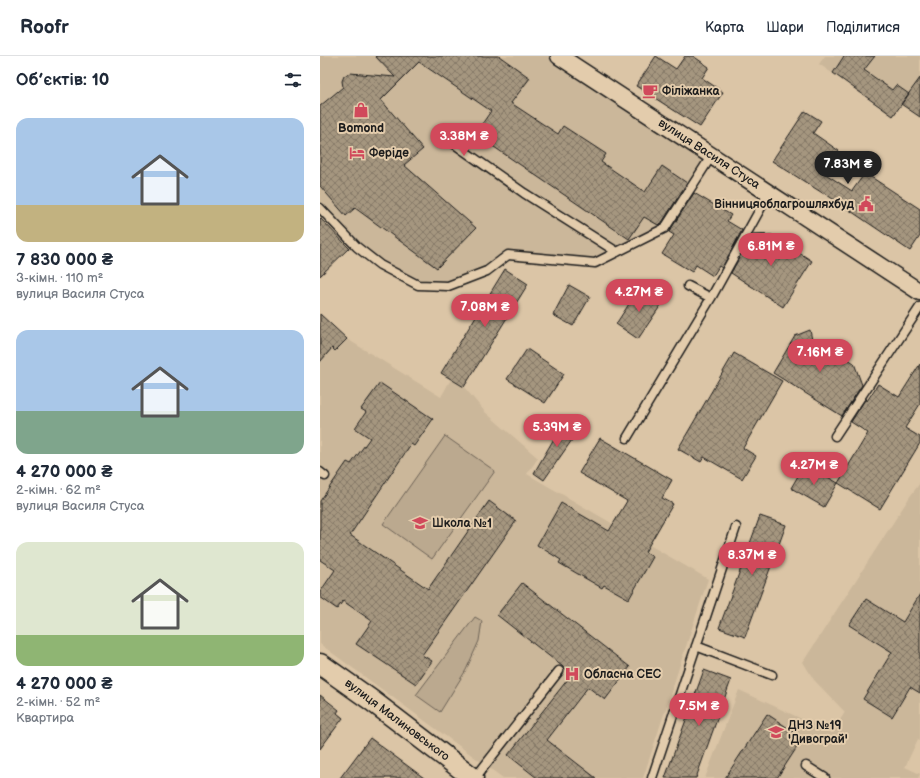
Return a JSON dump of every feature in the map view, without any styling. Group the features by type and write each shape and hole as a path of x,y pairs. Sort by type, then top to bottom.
{"street":[{"name":"вулиця Василя Стуса","path":"559,56 920,292"},
{"name":"вулиця Малиновського","path":"320,664 371,700 474,778"}],"lane":[{"path":"453,144 524,193 617,252"},
{"path":"321,210 357,247 380,265 418,285 448,286 487,271 508,255 595,263 665,228 712,156"},
{"path":"627,438 711,298 769,193"},
{"path":"688,286 711,298"},
{"path":"834,436 920,307"},
{"path":"652,778 736,527"},
{"path":"696,646 772,674"},
{"path":"474,778 559,671"},
{"path":"806,766 825,778"}],"shaded area":[{"path":"320,56 559,56 712,155 665,228 595,263 508,255 448,286 418,285 357,247 320,208"},
{"path":"825,56 920,56 920,117 901,104 893,116 819,64"},
{"path":"320,318 347,339 441,397 451,379 464,387 485,412 538,458 527,474 708,579 643,778 503,778 320,644"},
{"path":"445,436 495,471 432,559 383,524"},
{"path":"920,483 920,740 918,739 905,767 920,774 918,778 705,778 739,690 832,733 845,712 814,680 803,662"},
{"path":"475,617 482,621 479,641 466,670 440,712 416,695"}],"building":[{"path":"375,56 499,56 530,78 511,103 558,134 563,126 606,154 601,162 645,192 662,166 687,183 661,224 658,225 644,217 629,239 475,134 491,111 419,62 381,100 423,149 404,165 476,228 437,268 355,208 346,216 320,186 320,106 343,87 342,81 344,76 350,73 395,77"},
{"path":"656,56 676,69 685,56 693,56 709,67 702,78 723,92 700,127 636,86"},
{"path":"844,56 875,56 864,70 892,90 896,85 909,94 893,116 833,73"},
{"path":"920,78 920,117 901,104"},
{"path":"805,111 821,121 813,133 839,151 824,173 852,191 865,173 920,209 920,236 910,251 824,193 772,161"},
{"path":"694,193 731,215 727,221 742,230 722,268 719,266 713,276 696,265 692,272 662,254 674,235 669,232"},
{"path":"320,218 349,248 320,276"},
{"path":"752,234 772,235 812,261 783,307 731,273"},
{"path":"505,269 528,284 464,387 441,373"},
{"path":"569,285 590,297 573,326 553,315"},
{"path":"640,287 663,302 638,339 616,324"},
{"path":"320,314 347,339 335,351 332,348 320,362"},
{"path":"810,330 812,340 843,360 848,359 854,363 862,385 842,416 773,373 795,336"},
{"path":"527,349 564,374 545,403 507,379"},
{"path":"734,353 782,381 743,448 756,456 742,479 704,457 701,462 678,449"},
{"path":"920,364 920,404 905,428 920,437 920,443 880,509 838,483 868,433 851,422 866,398 867,401 878,384 899,397"},
{"path":"380,383 433,419 414,446 411,444 350,535 428,589 489,501 516,521 422,655 432,661 416,684 356,644 372,621 343,601 337,609 320,597 320,592 335,570 320,560 320,501 347,462 351,464 370,438 355,428 366,412 361,409"},
{"path":"566,418 581,427 544,480 534,473"},
{"path":"600,438 672,480 662,498 673,504 645,552 653,557 629,599 604,585 602,588 559,563 561,560 537,545 561,503 609,531 627,501 579,473"},
{"path":"805,464 838,483 824,507 791,488"},
{"path":"760,516 786,525 745,637 719,628"},
{"path":"522,583 630,667 605,700 588,687 547,740 596,778 537,778 508,755 572,674 497,615"},
{"path":"920,594 920,693 910,687 892,717 863,699 892,652 849,625 866,599 903,622"},
{"path":"704,670 731,680 696,778 665,778"},
{"path":"320,695 339,710 337,713 343,718 320,749"},
{"path":"767,714 803,738 777,778 725,778"},
{"path":"370,738 424,778 340,778"}],"place":[{"name":"Філіжанка","path":"650,91"},
{"name":"Bomond","path":"361,110"},
{"name":"Феріде","path":"357,153"},
{"name":"Вінницяоблагрошляхбуд","path":"866,204"},
{"name":"Школа №1","path":"420,523"},
{"name":"Обласна СЕС","path":"572,674"},
{"name":"ДНЗ №19 'Дивограй'","path":"776,732"}]}
